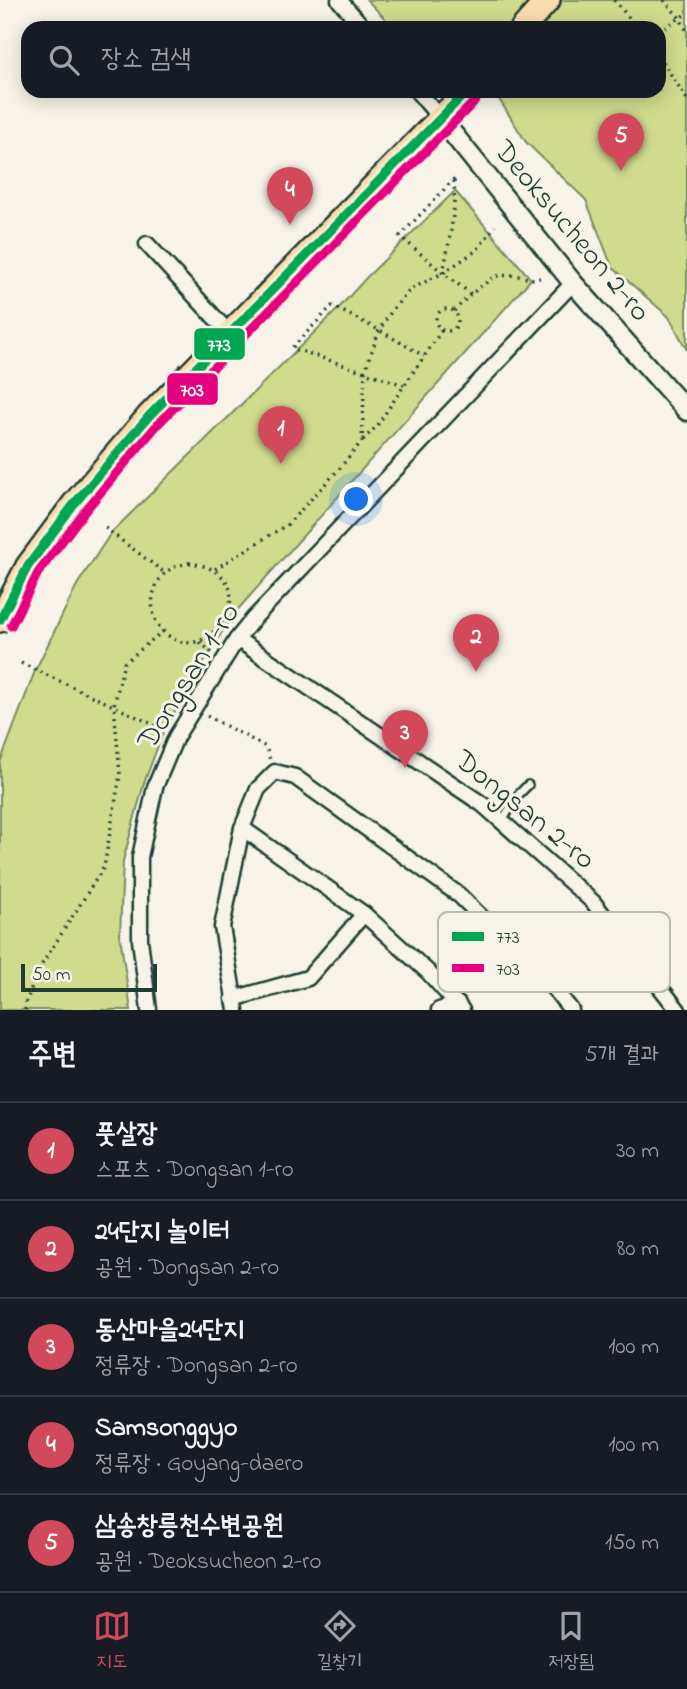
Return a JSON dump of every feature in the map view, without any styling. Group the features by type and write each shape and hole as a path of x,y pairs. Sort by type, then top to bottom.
{"main road":[{"path":"529,21 548,0"},
{"path":"0,620 28,566 74,504 149,416 460,98"}],"street":[{"path":"340,0 358,21"},
{"path":"423,98 441,119"},
{"name":"Deoksucheon 2-ro","path":"441,119 573,282 687,411"},
{"path":"147,244 229,333"},
{"name":"Dongsan 1-ro","path":"149,1010 140,940 140,857 155,787 176,737 237,639 254,618 573,282"},
{"name":"Dongsan 2-ro","path":"237,639 482,804 593,902 601,912"},
{"path":"364,914 309,978 235,1005 222,927 242,828 258,789 275,772 295,776 459,895 476,912"},
{"path":"242,828 364,914 438,983"},
{"path":"446,992 460,1007"},
{"path":"557,992 571,1010"},
{"name":"Dongsan 2-ro","path":"664,992 678,1010"},
{"path":"439,1010 460,1007"}],"lane":[{"path":"502,821 528,785"}],"path":[{"path":"614,0 632,21"},
{"path":"664,0 687,31"},
{"path":"666,26 687,13"},
{"path":"666,67 687,99"},
{"path":"443,274 455,191 454,179 400,236 443,274 471,294"},
{"path":"362,441 365,371 379,330 411,289 443,274 477,250 495,226"},
{"path":"454,311 495,276 540,278"},
{"path":"404,385 292,348 332,306 424,356"},
{"path":"447,309 454,311 458,317 458,325 449,331 442,330 437,324 438,314 447,309"},
{"path":"215,569 288,524 376,427 442,330"},
{"path":"105,528 165,573"},
{"path":"202,564 215,569 230,591 230,604 220,626 200,642 187,643 174,639 163,631 152,608 152,596 157,583 165,573 176,566 202,564"},
{"path":"24,1010 39,970 104,867 120,775 114,705 124,663 163,631"},
{"path":"200,642 214,654"},
{"path":"21,663 168,732"},
{"path":"205,715 266,747 275,772"}],"green space":[{"path":"367,0 687,0 687,350 669,317 612,267 586,200 526,142 498,98 666,98 666,21 387,21"},
{"path":"455,191 531,279 240,607 226,625 164,730 144,783 123,861 120,936 131,1010 0,1010 0,763 35,671 77,585 111,533"}],"transit line":[{"name":"773","path":"0,620 28,566 74,504 149,416 460,98"},
{"name":"703","path":"11,626 38,573 84,512 158,424 476,100"}],"place":[{"name":"삼송창릉천수변공원","path":"621,171"},
{"name":"Samsonggyo","path":"290,225"},
{"name":"풋살장","path":"281,464"},
{"name":"24단지 놀이터","path":"476,672"},
{"name":"동산마을24단지","path":"405,768"}]}
